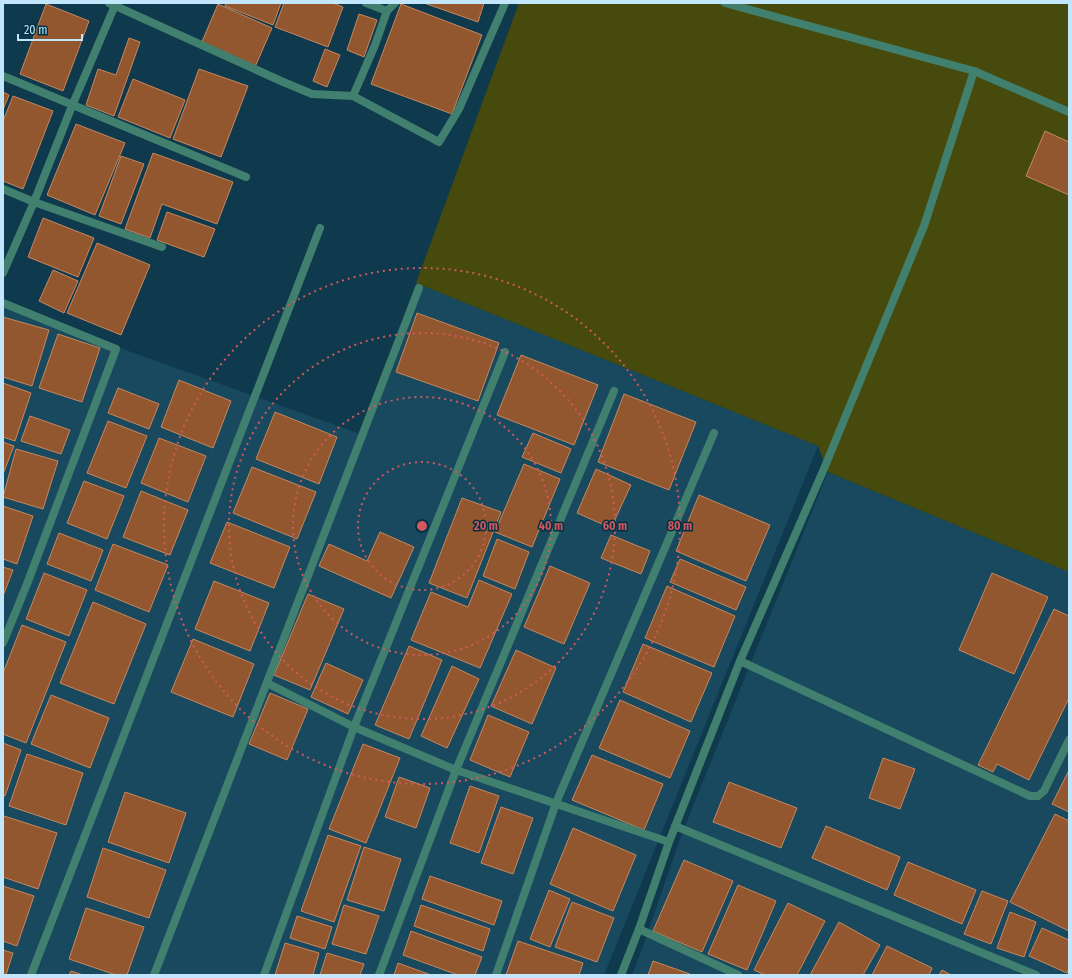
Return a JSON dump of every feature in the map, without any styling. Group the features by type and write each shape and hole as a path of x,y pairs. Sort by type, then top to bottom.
{"street":[{"path":"366,3 387,11"},
{"path":"353,96 375,45 387,11 395,3"},
{"path":"3,273 34,202 113,4 312,94 353,96 439,142 459,109 505,3"},
{"path":"726,3 974,70 1069,112"},
{"path":"621,975 639,929 675,826 740,661 823,471 924,226 974,70"},
{"path":"3,76 72,106 246,177"},
{"path":"3,189 34,202 162,247"},
{"path":"31,975 320,228"},
{"path":"154,975 419,288"},
{"path":"3,302 116,349 33,569 3,643"},
{"path":"264,975 354,727 505,352"},
{"path":"379,975 456,770 614,391"},
{"path":"496,975 556,803 714,433"},
{"path":"740,661 1030,796 1038,796 1044,790 1069,740"},
{"path":"266,683 354,727 456,770 669,842"},
{"path":"675,826 1036,975"},
{"path":"639,929 738,975"}],"shaded area":[{"path":"519,3 1069,3 1069,572 828,472 818,446 416,283"},
{"path":"416,283 818,446 604,975 3,975 3,306 363,435"},
{"path":"828,472 1069,572 1069,975 632,975 681,836"}],"building":[{"path":"226,3 281,3 273,25 225,6"},
{"path":"284,3 333,3 343,7 328,47 275,27"},
{"path":"424,3 484,3 478,22"},
{"path":"46,4 89,21 63,91 20,74"},
{"path":"218,4 272,28 255,67 201,44"},
{"path":"401,4 482,35 452,114 371,84"},
{"path":"359,14 377,20 364,57 347,50"},
{"path":"129,38 140,42 114,116 86,105 98,69 116,75"},
{"path":"325,49 340,55 327,87 313,81"},
{"path":"199,69 248,86 221,157 173,139"},
{"path":"133,79 185,100 170,138 118,117"},
{"path":"3,92 9,95 3,110"},
{"path":"13,96 53,111 23,189 3,181 3,121"},
{"path":"76,124 125,143 95,215 47,195"},
{"path":"1045,131 1069,142 1069,195 1026,176"},
{"path":"153,153 233,182 217,224 162,204 150,238 125,229"},
{"path":"121,156 144,164 121,224 99,216"},
{"path":"167,212 215,229 204,257 157,240"},
{"path":"43,218 94,238 78,277 28,257"},
{"path":"97,243 150,265 121,335 67,313"},
{"path":"53,270 78,281 64,313 39,301"},
{"path":"417,313 499,343 478,401 396,372"},
{"path":"3,317 49,330 32,386 3,377"},
{"path":"58,334 100,348 82,402 39,388"},
{"path":"521,355 598,385 574,445 497,415"},
{"path":"179,380 231,401 213,448 161,427"},
{"path":"3,383 31,393 15,441 3,437"},
{"path":"118,388 159,404 149,429 108,413"},
{"path":"624,394 696,422 669,490 598,462"},
{"path":"275,412 337,437 319,484 256,459"},
{"path":"30,416 70,430 61,454 21,441"},
{"path":"108,421 147,436 126,488 87,473"},
{"path":"533,433 571,449 561,473 522,457"},
{"path":"159,438 206,456 188,502 141,483"},
{"path":"3,442 14,446 3,474"},
{"path":"16,449 58,461 43,509 3,497"},
{"path":"524,464 560,479 532,547 495,532"},
{"path":"252,467 316,492 297,539 233,513"},
{"path":"596,469 631,485 611,528 577,513"},
{"path":"84,481 124,496 107,539 67,523"},
{"path":"141,491 188,510 170,555 123,537"},
{"path":"699,495 770,525 746,581 676,551"},
{"path":"462,498 501,512 467,598 429,583"},
{"path":"3,506 33,516 17,564 3,559"},
{"path":"227,522 290,547 274,588 210,563"},
{"path":"380,532 414,547 391,598 319,566 329,544 367,561"},
{"path":"59,533 103,550 91,581 47,564"},
{"path":"611,535 650,551 641,574 601,558"},
{"path":"497,539 529,552 515,589 483,576"},
{"path":"113,544 168,565 149,612 95,590"},
{"path":"680,559 746,587 736,610 670,582"},
{"path":"550,566 590,583 564,644 524,627"},
{"path":"3,567 13,570 3,596"},
{"path":"44,573 87,590 69,636 26,619"},
{"path":"992,573 1048,597 1014,674 959,650"},
{"path":"479,580 512,594 480,668 411,640 431,592 468,607"},
{"path":"214,581 269,603 250,651 195,629"},
{"path":"667,586 735,616 714,667 645,638"},
{"path":"308,594 344,609 310,690 274,675"},
{"path":"93,602 146,624 114,704 60,683"},
{"path":"1054,609 1069,616 1069,698 1029,780 997,764 993,772 978,765"},
{"path":"22,625 66,642 26,743 3,734 3,673"},
{"path":"193,639 254,664 233,717 171,692"},
{"path":"643,644 712,673 691,722 623,692"},
{"path":"409,646 442,660 409,739 375,725"},
{"path":"516,650 556,668 532,724 491,706"},
{"path":"326,663 363,680 348,714 311,697"},
{"path":"452,666 479,679 447,748 421,736"},
{"path":"270,693 308,709 287,760 249,744"},
{"path":"51,695 109,718 90,768 31,744"},
{"path":"620,700 690,731 670,778 599,748"},
{"path":"488,715 529,732 510,777 470,760"},
{"path":"3,743 21,750 5,796 3,795"},
{"path":"363,744 400,758 366,843 329,829"},
{"path":"27,754 83,773 66,825 9,806"},
{"path":"592,755 663,784 644,830 572,800"},
{"path":"883,758 915,769 900,809 869,798"},
{"path":"1069,770 1069,812 1052,804"},
{"path":"399,777 430,788 416,828 385,817"},
{"path":"729,782 797,808 781,848 713,822"},
{"path":"470,786 499,796 479,853 450,843"},
{"path":"125,792 186,813 169,863 108,842"},
{"path":"501,807 533,818 513,874 481,863"},
{"path":"1055,814 1069,821 1069,931 1010,902"},
{"path":"4,816 57,833 38,889 3,877"},
{"path":"826,826 900,857 887,890 812,858"},
{"path":"573,828 636,855 613,911 550,884"},
{"path":"328,835 361,846 334,922 301,911"},
{"path":"364,847 401,859 384,911 347,900"},
{"path":"103,848 166,870 149,918 87,897"},
{"path":"684,860 733,881 702,952 653,931"},
{"path":"908,862 976,890 962,924 894,895"},
{"path":"430,876 502,901 494,925 422,899"},
{"path":"738,885 776,901 747,970 708,954"},
{"path":"3,886 34,896 17,946 3,941"},
{"path":"549,890 570,899 550,947 530,939"},
{"path":"982,891 1008,901 991,944 964,934"},
{"path":"572,902 614,918 597,962 555,947"},
{"path":"788,903 825,921 797,975 765,975 754,970"},
{"path":"344,905 379,916 366,954 332,944"},
{"path":"421,905 490,929 483,951 414,926"},
{"path":"86,908 144,927 127,975 116,975 69,959"},
{"path":"1010,912 1036,922 1024,957 997,948"},
{"path":"297,916 332,927 325,949 290,938"},
{"path":"839,922 880,945 863,975 810,975"},
{"path":"1042,928 1069,940 1069,968 1067,973 1029,956"},
{"path":"411,931 482,957 475,975 458,975 403,955"},
{"path":"518,941 583,963 579,975 506,975"},
{"path":"285,943 319,953 313,975 275,975"},
{"path":"887,946 932,968 929,975 872,975"},
{"path":"3,950 13,953 6,975 3,975"},
{"path":"327,953 364,964 360,975 320,975"},
{"path":"653,961 690,974 690,975 648,975"},
{"path":"398,963 431,975 394,975"},
{"path":"942,970 951,975 939,975"},
{"path":"71,971 83,975 69,975"}]}
